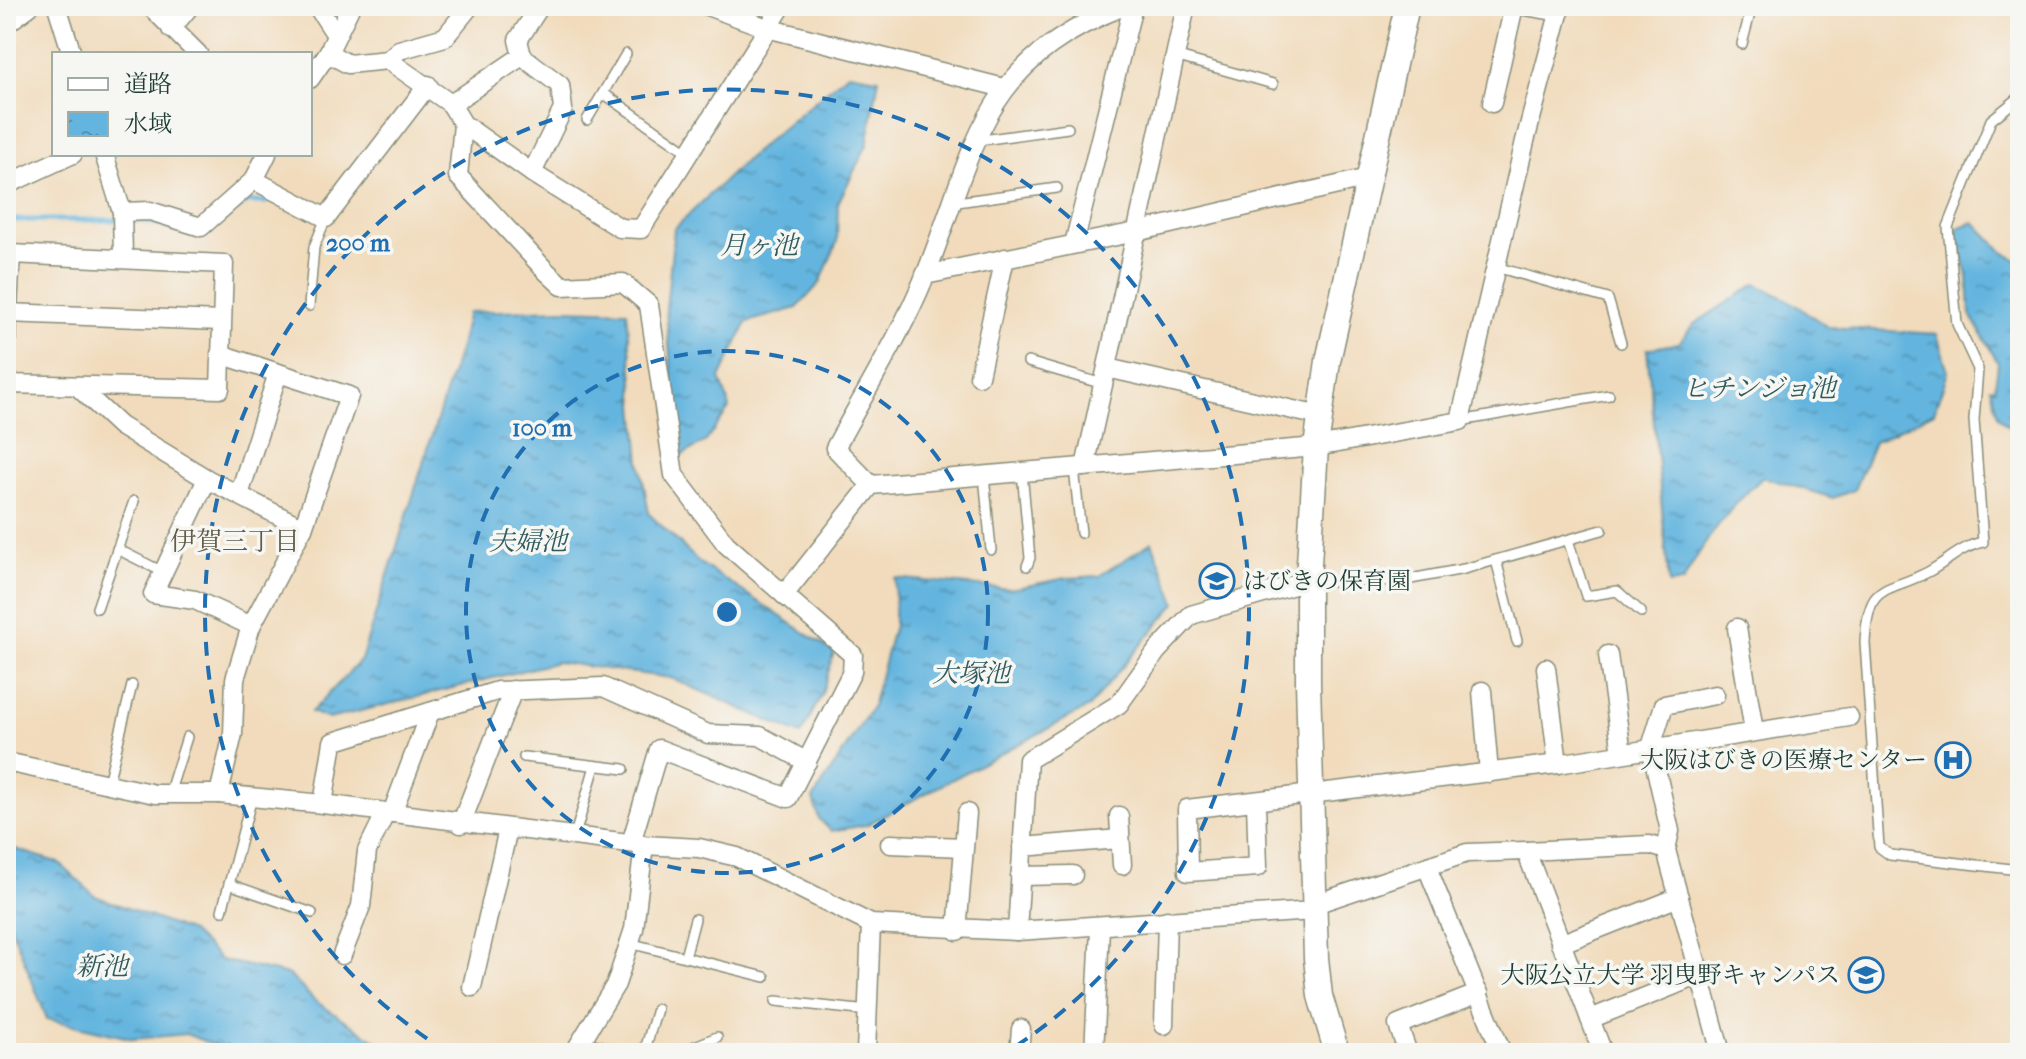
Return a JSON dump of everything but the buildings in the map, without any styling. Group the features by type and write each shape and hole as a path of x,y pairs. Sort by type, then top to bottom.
{"street":[{"path":"6,24 30,6"},
{"path":"57,6 71,52"},
{"path":"150,6 196,52"},
{"path":"171,29 190,6"},
{"path":"317,6 336,35"},
{"path":"312,76 328,53 351,6"},
{"path":"328,53 348,64 388,60 399,50 445,37 470,6"},
{"path":"532,173 563,109 560,85 522,56 518,40 540,6"},
{"path":"707,6 767,28 1004,88"},
{"path":"388,60 428,85 451,104 463,124 532,173 620,228 641,229 782,6"},
{"path":"871,485 835,448 925,275 972,142 1004,88 1029,60 1083,22 1124,6"},
{"path":"1074,244 1133,6"},
{"path":"1080,468 1105,376 1186,6"},
{"path":"1337,1053 1320,996 1314,908 1308,581 1316,447 1328,361 1407,6"},
{"path":"1492,103 1514,6"},
{"path":"784,595 871,485 1316,447 1460,421 1560,9 1525,6"},
{"path":"451,104 522,56"},
{"path":"254,180 326,218 428,85"},
{"path":"463,124 458,176 546,271 562,286 623,283 649,305 674,475 726,544 853,655 852,672 788,798 659,749 637,844 629,943 616,984 578,1047"},
{"path":"6,185 69,156"},
{"path":"105,156 122,212 123,257"},
{"path":"122,212 150,211 201,227 254,180 266,156"},
{"path":"925,275 1136,232 1368,178"},
{"path":"6,346 11,254 224,264 220,389 6,384"},
{"path":"979,376 1005,258"},
{"path":"7,313 221,321"},
{"path":"219,794 233,734 235,679 251,626 303,528 349,396 220,354"},
{"path":"239,495 278,373"},
{"path":"1105,376 1320,416"},
{"path":"77,386 120,426 207,479 303,528"},
{"path":"207,479 153,594 195,600 251,626"},
{"path":"1017,931 1028,760 1119,704 1157,651 1191,615 1308,581"},
{"path":"1737,628 1754,731"},
{"path":"1608,655 1622,753"},
{"path":"1546,668 1558,764"},
{"path":"323,804 333,742 497,691 603,687 708,734 760,736 807,762"},
{"path":"461,824 513,690"},
{"path":"1482,691 1489,773"},
{"path":"1715,695 1664,705 1651,747 1670,831 1666,850 1721,1053"},
{"path":"342,955 361,906 367,851 389,812 430,712"},
{"path":"1256,802 1258,867 1188,872 1187,809 1558,764 1849,717"},
{"path":"6,762 169,794 219,794 323,804 461,824 699,848 737,857 871,924 957,931 1100,928 1314,908 1467,853 1650,845 1666,850"},
{"path":"957,931 967,813"},
{"path":"1119,816 1122,865"},
{"path":"472,987 508,829"},
{"path":"1022,847 1120,839"},
{"path":"890,844 963,847"},
{"path":"1526,851 1603,1053"},
{"path":"1427,867 1502,1053"},
{"path":"1020,876 1073,875"},
{"path":"1560,944 1679,897"},
{"path":"1164,1025 1167,920"},
{"path":"866,1053 871,924"},
{"path":"1094,1053 1100,928"},
{"path":"1590,1019 1700,975"},
{"path":"1408,1053 1398,1025 1479,993"},
{"path":"1019,1053 1021,1029"}],"lane":[{"path":"1742,44 1752,6"},
{"path":"587,120 626,54"},
{"path":"1175,56 1273,84"},
{"path":"603,93 689,153"},
{"path":"2020,97 1991,120 1948,227 1957,324 1978,369 1974,420 1983,542 1972,544 1927,573 1885,587 1866,611 1865,643 1879,847 1890,855 2020,870"},
{"path":"972,142 1068,128"},
{"path":"950,203 1057,188"},
{"path":"309,306 314,247 326,218"},
{"path":"1496,267 1608,299 1621,343"},
{"path":"1028,362 1105,376"},
{"path":"1460,421 1609,395"},
{"path":"1080,468 1081,533"},
{"path":"1022,472 1030,558 1027,566"},
{"path":"984,475 991,550"},
{"path":"97,608 134,501"},
{"path":"1308,581 1400,581 1496,560 1602,530"},
{"path":"1568,540 1586,596 1617,591 1641,612"},
{"path":"117,549 163,572"},
{"path":"1496,560 1517,641"},
{"path":"108,783 132,685"},
{"path":"169,794 187,737"},
{"path":"524,757 624,769"},
{"path":"575,835 595,766"},
{"path":"222,911 252,797"},
{"path":"229,884 312,913"},
{"path":"685,957 695,919"},
{"path":"629,943 765,977"},
{"path":"776,1001 868,1011"},
{"path":"644,1053 657,1009"},
{"path":"682,1052 717,1037"},
{"path":"578,1047 629,1053"}],"water":[{"name":"月ヶ池","path":"848,73 879,78 867,145 838,203 837,242 820,283 797,308 747,322 720,378 730,407 706,441 679,457 666,310 674,229 752,154"},
{"path":"1974,222 2001,250 2020,262 2020,438 1998,416 1991,387 1995,388 1998,363 1970,313 1968,276 1955,229"},
{"name":"ヒチンジョ池","path":"1756,284 1785,298 1828,327 1937,334 1948,372 1934,412 1874,442 1854,490 1833,498 1763,477 1718,526 1683,582 1669,584 1647,349 1679,343 1694,324"},
{"name":"夫婦池","path":"627,311 640,462 649,514 700,563 834,652 822,694 801,735 671,678 557,662 329,719 311,712 361,660 460,347 468,312"},
{"name":"大塚池","path":"1152,542 1176,603 1089,707 866,825 831,831 819,819 813,799 872,707 894,625 895,578 1011,589 1066,578 1099,576"},
{"name":"新池","path":"6,846 59,863 95,896 191,932 221,960 289,975 315,1001 395,1053 322,1053 309,1042 263,1052 221,1048 186,1034 134,1039 47,1019 6,914"}],"waterway":[{"path":"128,220 145,221 203,236 246,202 266,202"},
{"path":"6,220 118,220"}],"place":[{"name":"はびきの保育園","path":"1217,581"},
{"name":"大阪はびきの医療センター","path":"1953,760"},
{"name":"大阪公立大学 羽曳野キャンパス","path":"1866,975"}],"district":[{"name":"伊賀三丁目","path":"235,541"}]}
